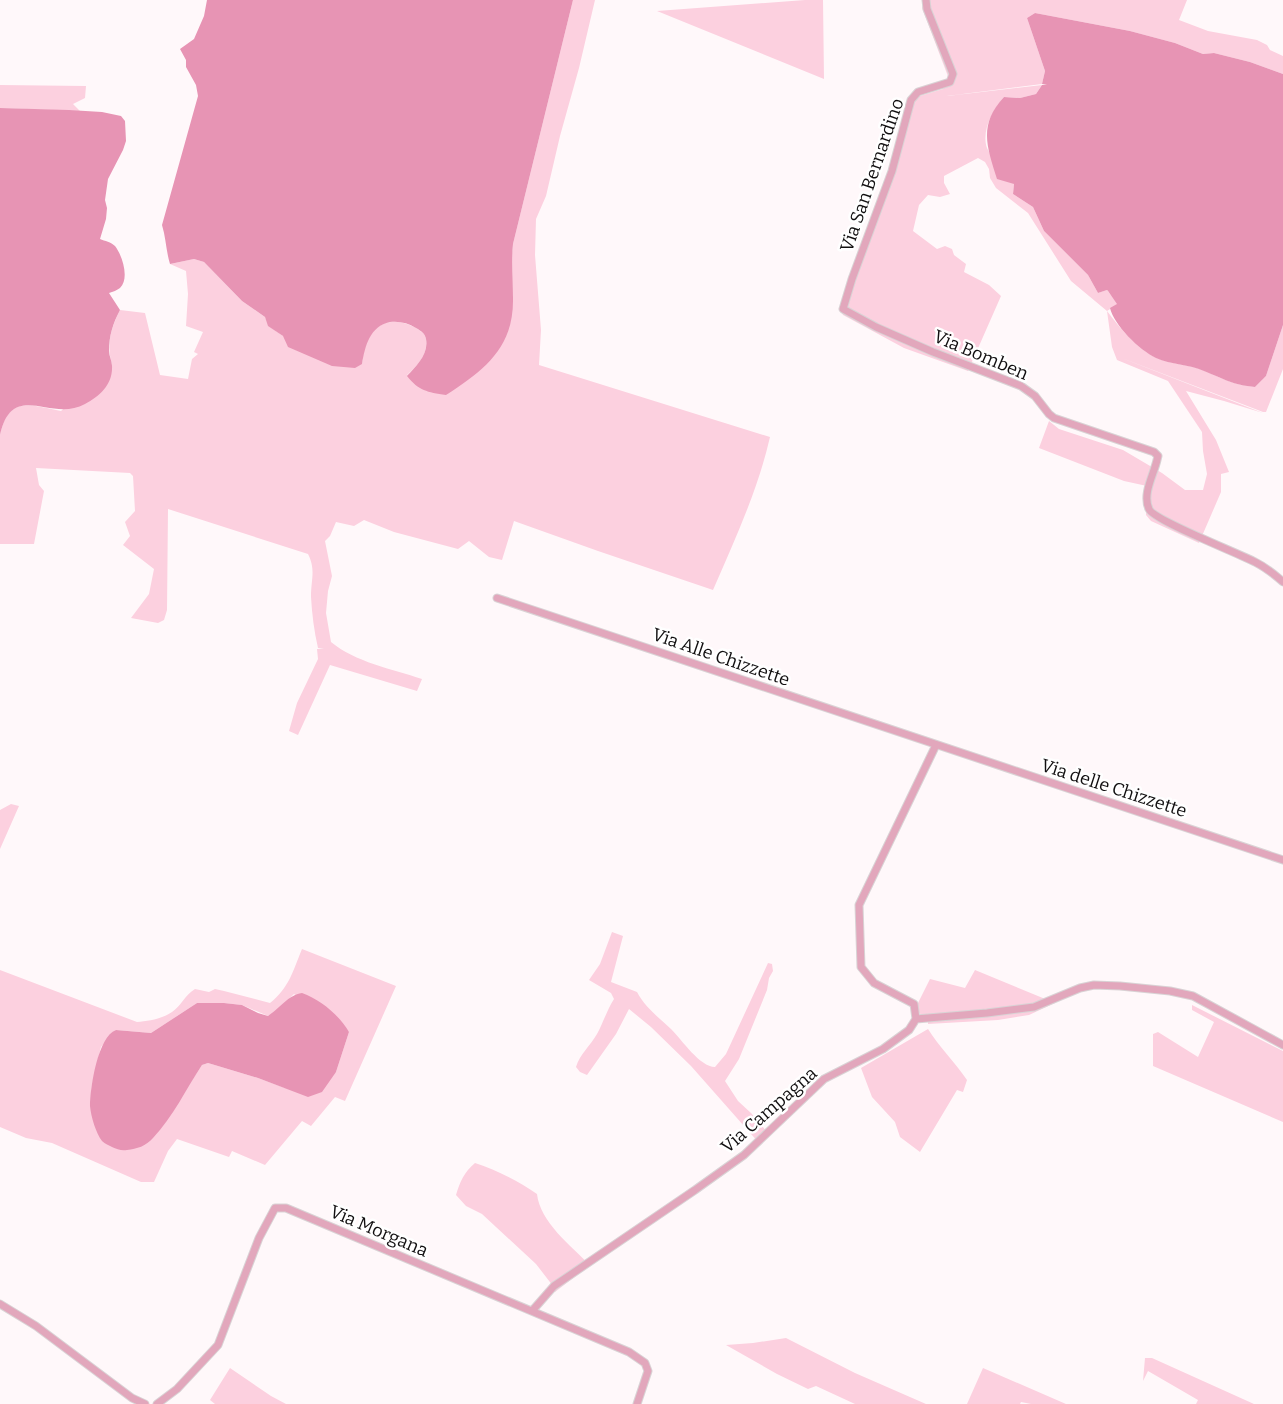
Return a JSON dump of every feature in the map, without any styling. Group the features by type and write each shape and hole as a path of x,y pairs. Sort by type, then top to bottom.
{"street":[{"name":"Via San Bernardino","path":"843,309 852,279 892,171 911,100 918,92 950,82 953,74 927,9 926,0"},
{"name":"Via Bomben","path":"843,309 876,327 933,352 1021,386 1035,396 1048,414 1054,418 1154,452 1158,458 1148,498 1148,506 1151,512 1165,521 1255,562 1283,582"},
{"name":"Via Alle Chizzette","path":"497,598 936,745"},
{"name":"Via delle Chizzette","path":"936,745 1283,860"},
{"path":"936,745 859,905 860,967 874,983 914,1004 916,1019 1034,1007 1080,988 1094,986 1120,986 1170,991 1193,996 1283,1045"},
{"name":"Via Campagna","path":"532,1311 554,1286 744,1155 824,1079 883,1049 909,1030 916,1019"},
{"name":"Via Morgana","path":"157,1404 177,1389 218,1345 259,1238 275,1208 286,1208 628,1352 645,1363 648,1371 637,1404"},
{"path":"0,1304 36,1326 132,1398 145,1404"}],"shaded area":[{"path":"207,0 573,0 513,244 513,298 512,315 508,331 494,356 484,367 446,395 424,390 415,385 407,376 426,350 424,334 410,325 397,322 383,324 373,332 367,344 362,364 355,368 332,366 288,347 283,336 268,326 265,317 242,301 204,262 194,259 170,264 162,225 198,96 196,85 186,67 186,60 180,49 194,39 204,16"},
{"path":"573,0 595,0 546,196 536,219 535,255 541,330 539,365 770,437 759,476 738,533 713,590 514,521 502,560 489,557 469,541 458,549 394,532 364,520 354,526 336,522 330,536 325,541 332,576 328,591 326,613 331,642 362,660 422,679 417,691 330,665 298,735 289,731 297,703 318,659 317,649 324,649 318,648 315,635 311,597 312,570 308,554 168,509 167,610 164,620 158,623 131,618 149,594 154,569 123,545 130,536 125,522 135,511 133,476 130,473 36,468 39,485 44,491 34,544 0,544 0,435 4,422 15,408 22,406 30,405 61,411 112,364 109,350 110,337 120,310 145,313 160,375 188,379 192,359 198,354 194,352 203,332 186,326 188,294 186,271 170,264 194,259 204,262 242,301 265,317 269,326 283,336 362,364 366,345 371,334 376,329 381,325 394,322 407,324 424,335 426,349 415,368 407,375 513,300 511,263 513,244"},
{"path":"823,0 824,79 657,11"},
{"path":"924,0 1187,0 1179,20 1208,31 1257,40 1267,45 1270,50 1283,56 1283,74 1250,62 1214,53 1203,54 1175,43 1130,31 1035,13 1027,18 1045,71 1042,84 947,96 1042,85 1036,94 1020,98 1004,97 989,121 986,135 987,148 1014,184 1013,194 1033,207 1044,231 1088,275 1098,293 1107,290 1118,304 1107,311 1071,281 1028,213 996,188 990,178 989,169 985,162 978,158 944,176 944,183 950,194 940,197 928,195 919,205 913,231 937,249 945,246 952,249 954,255 966,264 964,272 989,285 1001,296 968,371 904,348 843,315 841,311 881,195 910,99 943,89 949,79 922,8"},
{"path":"1035,13 1130,31 1175,43 1203,54 1214,53 1250,62 1283,74 1283,325 1266,376 1255,387 1234,383 1198,369 1156,358 1142,349 1116,322 1110,308 1117,304 1108,291 1098,293 1088,275 1044,231 1033,207 1013,194 1014,184 997,179 990,157 987,136 991,117 996,107 1004,97 1020,98 1036,94 1042,85 1047,84 1042,84 1045,71 1027,18"},
{"path":"0,85 86,86 85,98 73,104 80,111 0,108"},
{"path":"0,108 102,112 121,116 125,121 126,141 108,179 105,200 107,208 106,219 100,239 115,246 120,255 125,273 123,284 120,288 109,293 120,310 113,325 110,340 109,353 112,372 108,384 96,397 85,404 72,408 59,409 23,406 14,409 6,418 0,435"},
{"path":"1107,311 1136,344 1157,358 1199,369 1235,383 1255,387 1266,376 1283,325 1283,369 1266,412 1119,357 1263,413 1186,391 1216,440 1229,472 1221,474 1221,492 1199,543 1151,521 1146,515 1147,486 1124,481 1039,448 1049,421 1059,429 1123,450 1162,473 1185,490 1203,490 1207,474 1202,432 1168,381 1117,360 1112,347"},
{"path":"11,804 19,806 0,849 0,810"},
{"path":"612,932 623,936 611,982 637,992 648,1007 697,1058 709,1066 715,1067 726,1054 768,963 772,964 773,971 769,978 767,990 739,1059 725,1081 738,1101 768,1133 759,1143 691,1066 651,1027 629,1009 616,1034 587,1075 580,1072 576,1067 597,1034 614,999 611,993 589,980 600,964"},
{"path":"302,949 396,986 345,1101 335,1097 311,1126 302,1121 265,1165 232,1151 229,1157 177,1139 168,1151 154,1182 141,1182 52,1143 26,1138 0,1127 0,970 137,1022 155,1019 168,1014 175,1010 188,994 195,989 209,992 215,989 270,1003 286,985","holes":["294,994 349,1032 336,1072 285,1088 208,1063 202,1065 190,1083 90,1106 92,1084 101,1047 116,1030 151,1033 197,1003 242,1005 268,1016 276,1012"]},
{"path":"975,970 1055,1003 1029,1015 998,1020 928,1024 928,1021 915,1009 930,979 965,988"},
{"path":"302,993 329,1009 349,1032 336,1072 322,1092 308,1097 258,1078 208,1063 202,1065 167,1121 147,1143 131,1150 119,1150 102,1141 93,1120 90,1098 96,1064 104,1042 110,1034 116,1030 151,1033 197,1003 242,1005 268,1016 288,999"},
{"path":"1192,1005 1283,1051 1283,1122 1153,1066 1153,1034 1158,1032 1198,1057 1214,1022 1192,1010"},
{"path":"928,1029 967,1080 963,1092 957,1090 920,1152 900,1137 895,1122 872,1097 861,1068"},
{"path":"475,1163 507,1176 537,1194 539,1204 550,1224 590,1265 555,1292 553,1286 536,1264 482,1214 466,1206 456,1195 463,1178"},
{"path":"786,1338 855,1373 926,1404 855,1404 816,1386 808,1389 726,1345"},
{"path":"1145,1358 1152,1358 1254,1404 1196,1404 1198,1400 1148,1371 1143,1381"},
{"path":"230,1368 286,1404 215,1404 210,1400"},
{"path":"983,1368 1066,1404 1031,1404 1021,1402 1020,1404 967,1404"}]}
